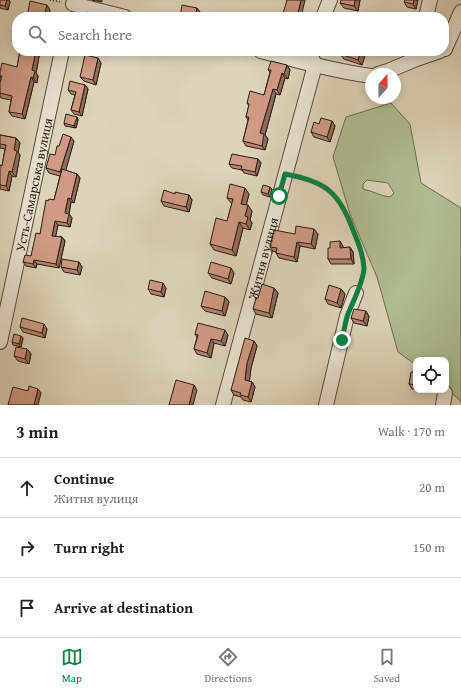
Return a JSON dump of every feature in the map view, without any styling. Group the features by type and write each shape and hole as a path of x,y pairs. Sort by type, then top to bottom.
{"street":[{"path":"325,12 330,0"},
{"path":"427,12 430,0"},
{"path":"72,7 98,12"},
{"path":"449,37 461,12"},
{"path":"449,48 461,45"},
{"name":"Усть-Самарська вулиця","path":"0,342 61,56"},
{"path":"280,56 314,65 365,75"},
{"name":"Житня вулиця","path":"223,405 314,65 311,56"},
{"path":"393,68 413,56"},
{"path":"326,405 347,316 356,293"}],"path":[{"path":"285,174 303,177 322,185 336,196 349,218 360,247 364,269 356,293"}],"green space":[{"path":"392,104 410,124 421,183 461,208 461,402 449,390 449,357 413,357 413,363 398,352 377,277 350,214 333,157 346,117","holes":["367,180 388,183 394,193 390,197 383,196 363,189 363,184"]}],"building":[{"path":"0,0 7,0 5,6 0,5"},
{"path":"287,0 301,0 298,12 283,12"},
{"path":"341,0 355,0 354,6 340,3"},
{"path":"405,0 414,0 413,4 404,2"},
{"path":"30,1 47,5 45,12 28,12"},
{"path":"182,5 197,8 196,12 181,12"},
{"path":"19,56 35,56 32,70 35,71 33,78 31,77 22,114 9,112 12,96 0,93 2,76 0,76 0,72 2,63 17,67"},
{"path":"85,56 98,58 93,80 80,77"},
{"path":"346,56 359,56 358,60"},
{"path":"271,61 287,65 284,74 282,73 277,90 273,89 260,133 264,134 262,146 243,141 249,117 246,117 249,104 247,103 250,91 264,95 271,70 268,70"},
{"path":"70,81 85,85 79,112 71,110 76,92 68,90"},
{"path":"66,114 77,117 74,126 64,123"},
{"path":"321,118 332,121 327,137 311,132 314,122 319,124"},
{"path":"63,134 71,137 60,172 46,168 50,154 55,155 57,146 59,146"},
{"path":"0,135 16,138 14,150 17,151 12,172 9,171 6,186 0,185 0,165 2,166 6,145 0,144"},
{"path":"232,154 258,159 255,172 241,169 242,166 229,164"},
{"path":"62,169 77,174 71,199 68,198 65,213 69,214 67,223 55,221 52,236 62,237 56,264 34,260 33,264 23,262 25,255 31,256 36,233 40,234 46,200 54,200"},
{"path":"230,184 245,188 241,204 248,205 245,216 248,217 246,224 239,222 232,250 210,244 216,218 227,221 233,199 227,198"},
{"path":"263,185 270,187 268,194 261,192"},
{"path":"164,190 175,194 175,192 189,195 186,207 161,201"},
{"path":"296,226 314,229 311,244 297,242 294,257 276,253 277,248 270,247 274,230 295,234"},
{"path":"340,241 340,248 350,247 351,259 328,259 328,248 330,248 330,242"},
{"path":"62,259 79,262 77,270 61,267"},
{"path":"211,262 231,268 228,279 208,273"},
{"path":"150,280 163,283 161,292 148,289"},
{"path":"262,284 274,288 269,313 253,309"},
{"path":"329,285 341,289 337,303 325,299"},
{"path":"205,291 225,297 222,311 201,306"},
{"path":"354,309 366,311 363,321 351,318"},
{"path":"22,318 44,324 42,333 20,327"},
{"path":"198,323 225,330 221,341 211,339 207,353 194,349 198,335 195,334"},
{"path":"14,334 21,336 19,344 12,342"},
{"path":"245,338 254,341 247,363 245,380 252,382 248,397 231,390"},
{"path":"16,347 27,349 25,359 14,356"},
{"path":"411,372 413,372 413,385 409,384"},
{"path":"176,380 194,385 189,405 169,405"},
{"path":"29,386 38,389 34,405 8,405 13,387 28,391"}],"route":[{"path":"279,196 285,174 303,177 322,185 336,196 349,218 360,247 364,269 347,316 342,340"}]}
